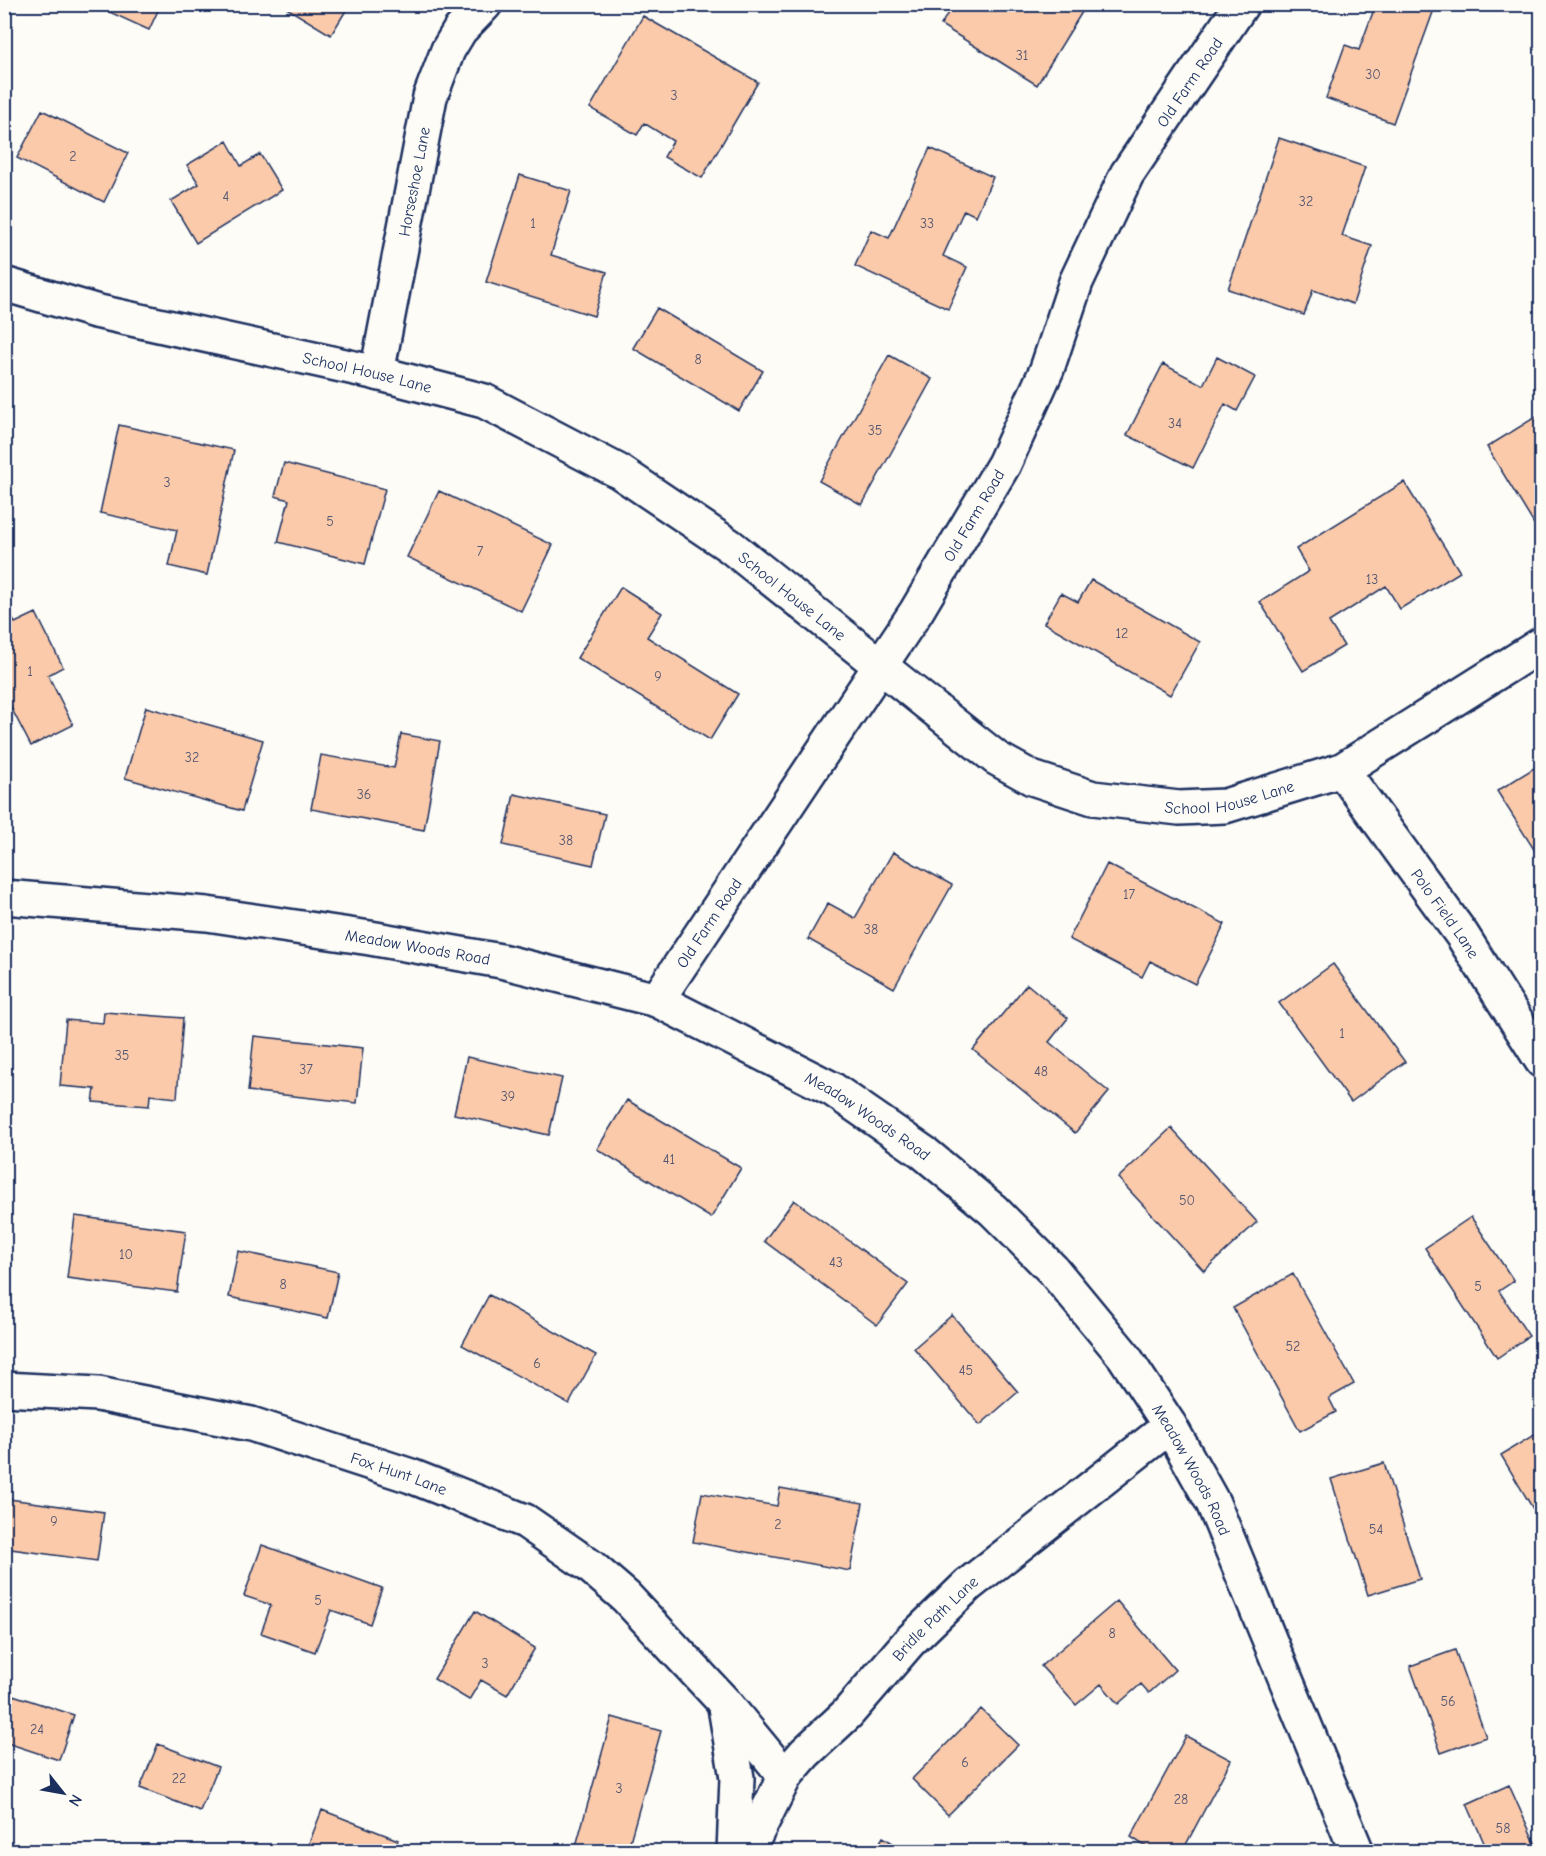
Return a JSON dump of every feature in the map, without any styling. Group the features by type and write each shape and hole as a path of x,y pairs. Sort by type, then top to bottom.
{"street":[{"name":"Horseshoe Lane","path":"377,373 430,97 448,50 460,30 485,4"},
{"name":"Old Farm Road","path":"657,999 916,612 1004,464 1047,369 1076,282 1127,174 1242,4"},
{"name":"School House Lane","path":"4,284 95,312 377,373 484,401 620,472 730,546 996,758 1032,778 1093,798 1179,808 1225,806 1342,771 1542,644"},
{"name":"Polo Field Lane","path":"1342,771 1462,935 1542,1060"},
{"name":"Meadow Woods Road","path":"4,897 207,914 370,938 501,961 657,999 832,1089 923,1152 993,1210 1053,1270 1124,1356 1170,1426 1213,1503 1352,1849"},
{"name":"Fox Hunt Lane","path":"4,1389 98,1394 251,1424 411,1476 525,1521 590,1566 626,1597 724,1702 785,1776"},
{"name":"Bridle Path Lane","path":"747,1851 785,1776 805,1753 847,1714 909,1642 968,1585 1170,1426"},
{"path":"724,1702 737,1778 734,1851"}],"building":[{"path":"108,4 161,4 149,30 105,10"},
{"path":"280,4 350,4 331,35"},
{"path":"953,4 1087,4 1037,85 941,25"},
{"path":"1376,4 1436,4 1393,123 1326,98 1345,45 1359,50"},
{"path":"643,16 758,82 702,178 664,157 673,141 644,123 637,135 590,108"},
{"path":"42,110 128,153 104,202 17,158"},
{"path":"1279,138 1365,167 1342,236 1372,246 1353,304 1313,290 1304,315 1228,289"},
{"path":"227,141 241,166 260,154 282,190 196,243 171,201 199,184 187,165"},
{"path":"930,148 993,177 976,216 964,210 943,256 967,267 948,309 855,266 871,230 889,238"},
{"path":"520,175 571,191 551,255 607,272 594,316 486,282"},
{"path":"657,308 763,371 739,411 633,348"},
{"path":"889,355 932,379 862,505 819,481"},
{"path":"1217,357 1255,377 1237,411 1225,404 1193,468 1127,435 1163,364 1203,385"},
{"path":"1542,413 1542,533 1540,534 1487,447"},
{"path":"119,425 234,450 207,575 169,566 177,530 100,513"},
{"path":"284,463 385,489 365,564 278,542 289,500 275,496"},
{"path":"1404,482 1460,572 1400,609 1386,586 1329,622 1344,646 1303,671 1260,602 1309,571 1296,549"},
{"path":"439,491 553,545 521,611 407,557"},
{"path":"1091,580 1200,642 1170,695 1044,623 1061,593 1078,602"},
{"path":"621,587 662,613 647,637 738,694 710,740 577,658"},
{"path":"4,603 15,623 36,613 63,667 48,675 73,725 31,746 4,694"},
{"path":"146,707 263,740 242,811 125,778"},
{"path":"401,734 440,741 424,830 311,809 321,755 394,768"},
{"path":"1542,763 1542,862 1497,791"},
{"path":"514,794 605,814 593,865 503,845"},
{"path":"893,852 952,885 894,988 808,939 828,903 855,918"},
{"path":"1107,864 1225,924 1195,984 1150,961 1142,977 1069,939"},
{"path":"1333,964 1405,1062 1351,1102 1279,1003"},
{"path":"1027,984 1068,1018 1049,1042 1109,1092 1075,1133 973,1050"},
{"path":"104,1012 183,1018 177,1098 150,1095 149,1106 93,1102 95,1089 60,1086 66,1020 103,1023"},
{"path":"254,1036 363,1048 357,1103 248,1091"},
{"path":"467,1057 562,1078 549,1135 454,1114"},
{"path":"627,1100 741,1168 711,1218 597,1149"},
{"path":"1171,1128 1257,1222 1204,1271 1118,1178"},
{"path":"794,1200 908,1284 877,1325 764,1241"},
{"path":"75,1216 186,1231 177,1292 67,1278"},
{"path":"1471,1217 1514,1281 1499,1291 1529,1336 1497,1358 1425,1248"},
{"path":"238,1251 338,1272 328,1318 229,1297"},
{"path":"1293,1274 1354,1384 1329,1398 1336,1412 1300,1431 1233,1308"},
{"path":"489,1295 596,1355 569,1404 462,1345"},
{"path":"952,1315 1018,1392 980,1425 914,1348"},
{"path":"1542,1430 1542,1524 1501,1455"},
{"path":"1384,1463 1420,1579 1368,1595 1331,1479"},
{"path":"780,1488 863,1503 850,1571 693,1542 702,1493 777,1506"},
{"path":"9,1499 104,1512 97,1561 4,1548"},
{"path":"262,1545 382,1588 370,1624 331,1610 315,1652 261,1633 271,1605 244,1596"},
{"path":"1117,1601 1175,1670 1149,1693 1141,1684 1118,1704 1101,1684 1076,1705 1041,1666"},
{"path":"475,1611 535,1648 507,1695 481,1680 469,1700 434,1679"},
{"path":"1455,1650 1486,1737 1441,1753 1410,1666"},
{"path":"4,1692 74,1715 59,1760 4,1742"},
{"path":"981,1709 1018,1745 948,1815 912,1779"},
{"path":"612,1717 661,1731 627,1852 597,1852 576,1846"},
{"path":"1186,1736 1231,1760 1182,1852 1154,1852 1131,1837"},
{"path":"158,1744 218,1767 200,1811 140,1788"},
{"path":"1509,1785 1539,1852 1488,1852 1467,1804"},
{"path":"322,1810 398,1840 393,1852 306,1851"},
{"path":"883,1837 907,1852 874,1852"}]}
